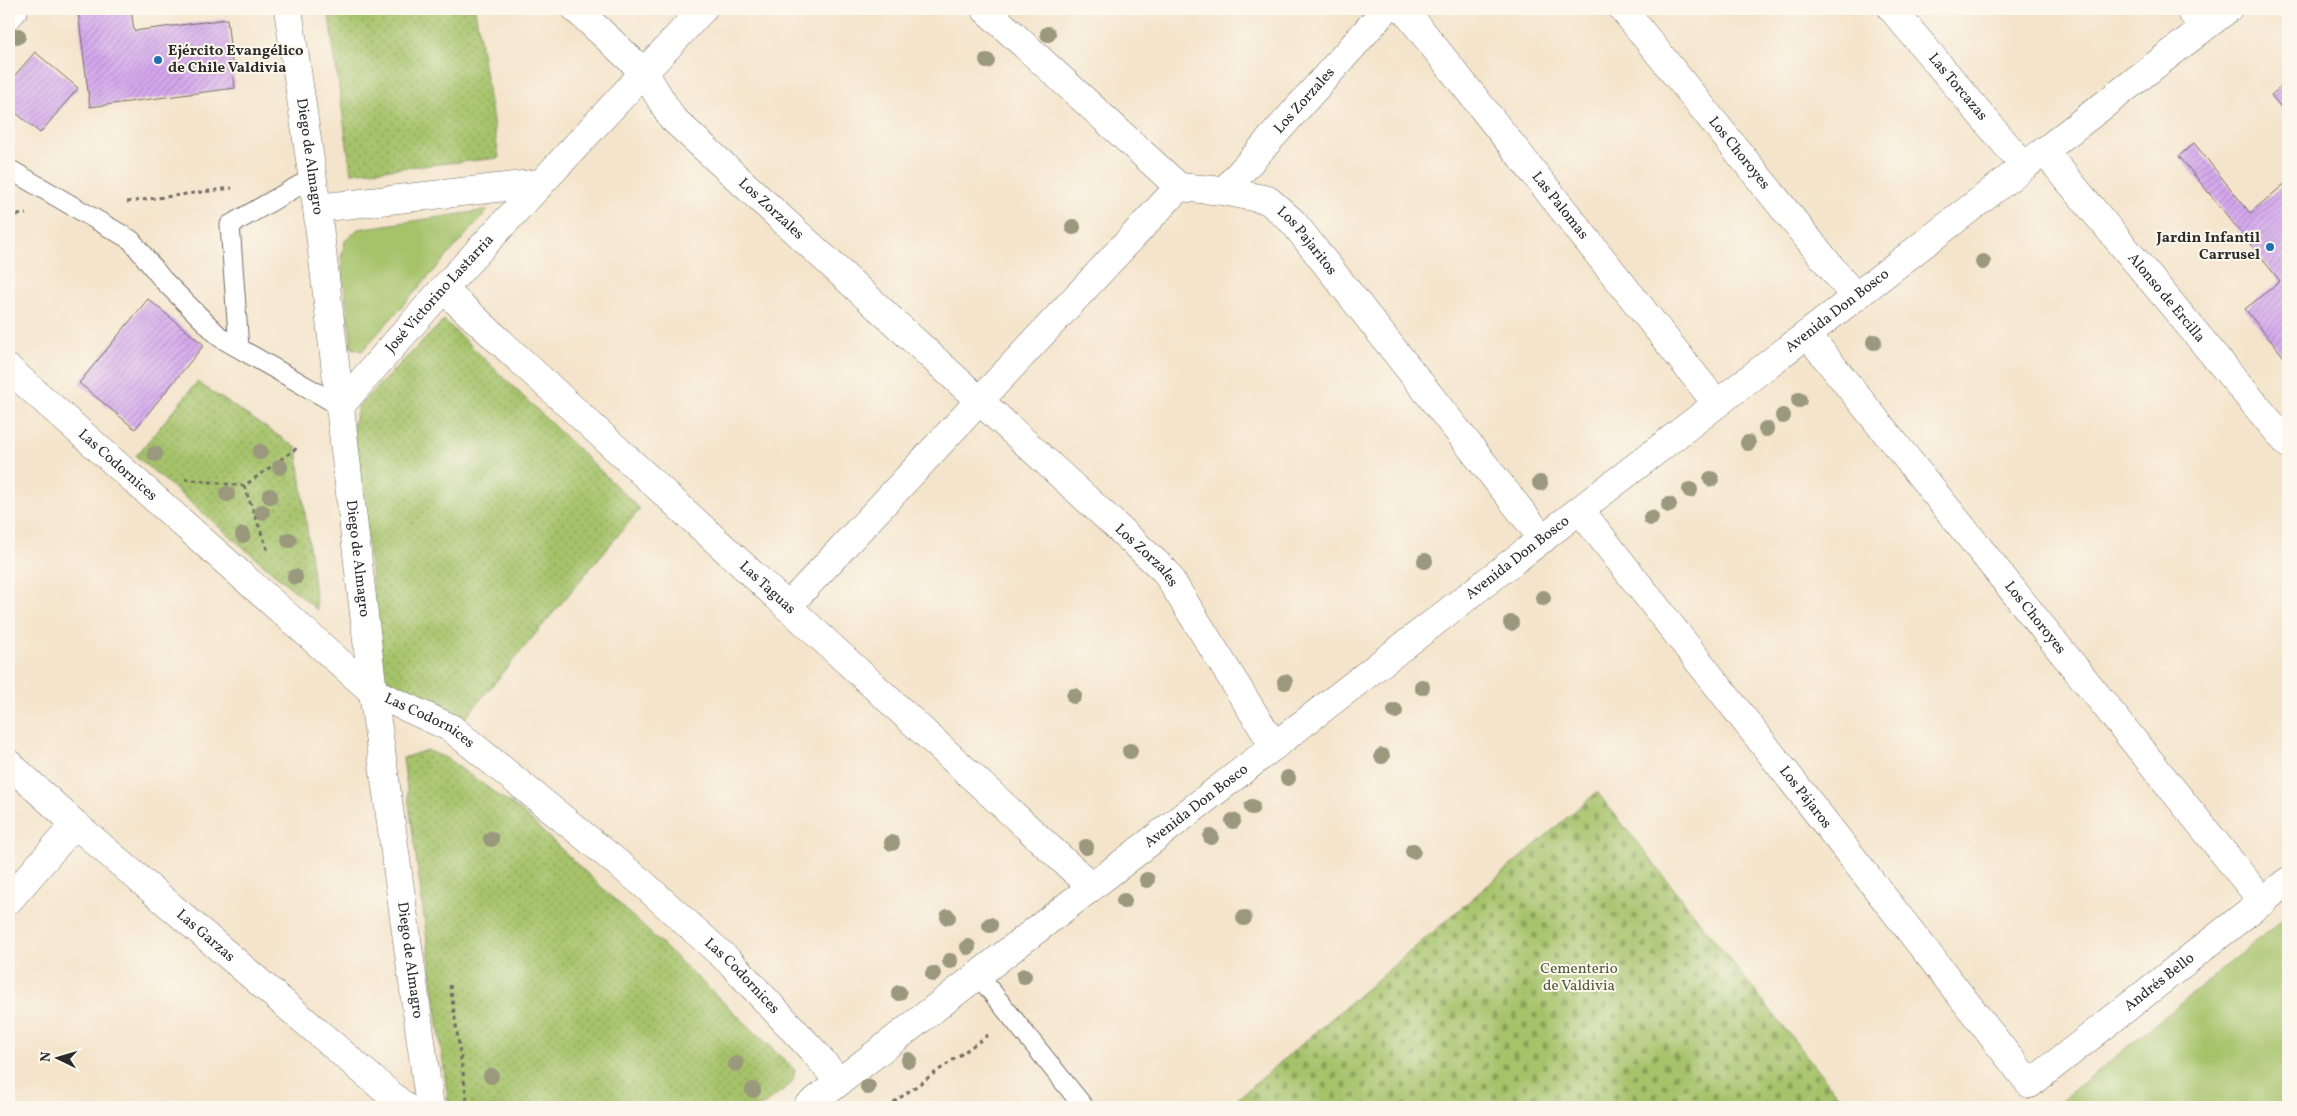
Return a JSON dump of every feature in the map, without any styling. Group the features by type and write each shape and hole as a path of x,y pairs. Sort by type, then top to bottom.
{"street":[{"path":"9,15 14,9"},
{"name":"Diego de Almagro","path":"288,9 317,208 374,692 430,1107"},
{"name":"Los Zorzales","path":"576,9 644,72 672,118 1165,571 1274,746"},
{"name":"José Victorino Lastarria","path":"340,406 443,289 703,9"},
{"path":"787,607 1179,186 985,9"},
{"name":"Los Zorzales","path":"1224,191 1386,9"},
{"name":"Las Palomas","path":"1404,9 1717,404"},
{"name":"Los Choroyes","path":"1623,9 1855,297"},
{"name":"Las Torcazas","path":"1892,9 2034,159"},
{"name":"Avenida Don Bosco","path":"807,1107 2034,159 2196,18 2228,9"},
{"name":"Alonso de Ercilla","path":"2034,159 2288,444"},
{"path":"317,208 541,183"},
{"name":"Los Pajaritos","path":"1179,186 1224,191 1268,200 1293,222 1542,538"},
{"name":"Las Taguas","path":"443,289 1092,887"},
{"name":"Los Choroyes","path":"1807,334 2263,902"},
{"name":"Las Codornices","path":"9,368 374,692 451,728 642,882 730,963 816,1054 839,1082"},
{"name":"Los Pájaros","path":"1580,510 2030,1084"},
{"name":"Las Garzas","path":"9,764 75,824 405,1107"},
{"path":"9,900 75,824"},
{"name":"Andrés Bello","path":"2030,1084 2288,881"}],"lane":[{"path":"9,169 131,240 169,287 220,338 340,406"},
{"path":"240,348 230,225 312,178"},
{"path":"978,975 1084,1107"}],"path":[{"path":"9,216 234,188"},
{"path":"178,479 244,486 298,448"},
{"path":"244,486 271,559"},
{"path":"450,985 468,1107"},
{"path":"887,1107 1012,1018"}],"green space":[{"path":"328,9 475,9 499,158 351,173"},
{"path":"488,210 362,351 352,348 341,259 345,241 358,229"},
{"path":"444,320 640,509 461,723 384,677 353,425 359,405"},
{"path":"197,382 297,448 317,610 136,456"},
{"path":"427,750 446,758 522,812 795,1070 792,1083 761,1107 449,1107 403,758"},
{"name":"Cementerio de Valdivia","path":"1597,792 1847,1107 1228,1107"},
{"path":"2288,915 2288,1107 2054,1107"}],"building":[{"name":"Ejército Evangélico de Chile Valdivia","path":"131,9 134,31 227,19 235,88 90,107 78,11"},
{"path":"35,52 78,88 40,133 9,107 9,82"},
{"path":"2288,81 2288,116 2271,95"},
{"name":"Jardin Infantil Carrusel","path":"2194,143 2250,213 2288,181 2288,354 2284,357 2245,309 2280,281 2179,156"},
{"path":"148,299 204,345 135,429 79,383"}],"place":[{"name":"Ejército Evangélico de Chile Valdivia","path":"158,60"},
{"name":"Jardin Infantil Carrusel","path":"2270,247"}]}
